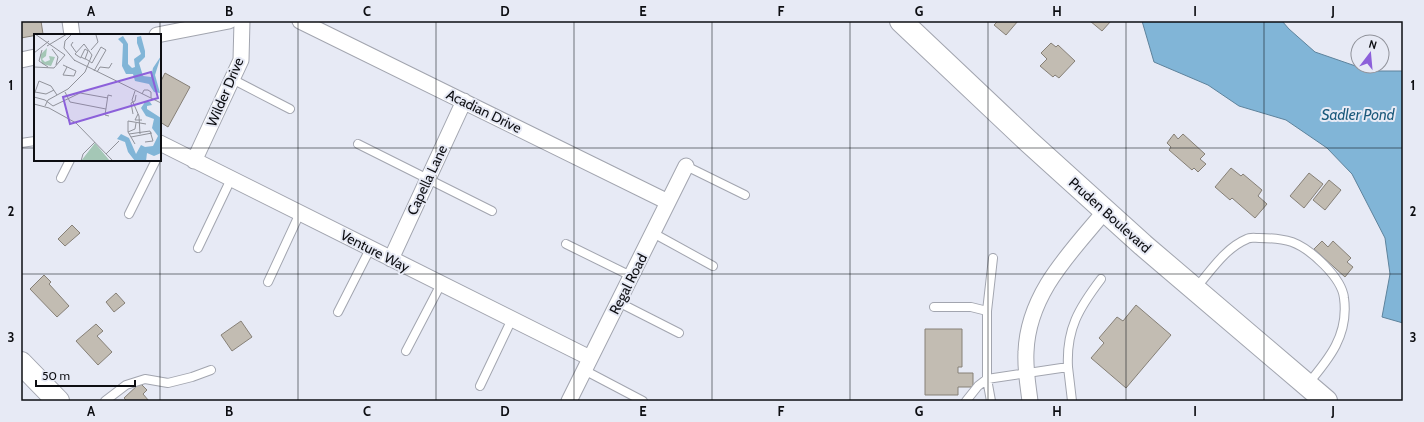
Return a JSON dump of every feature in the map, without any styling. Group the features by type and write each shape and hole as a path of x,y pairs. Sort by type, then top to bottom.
{"main road":[{"name":"Pruden Boulevard","path":"901,21 1106,211 1194,289 1326,401"},
{"path":"21,363 58,401"}],"street":[{"path":"70,21 72,34"},
{"path":"158,34 171,26 229,21"},
{"name":"Wilder Drive","path":"194,161 241,60 242,21"},
{"name":"Acadian Drive","path":"300,21 668,202"},
{"path":"21,60 34,57"},
{"name":"Capella Lane","path":"390,259 464,101"},
{"name":"Venture Way","path":"161,147 231,179 512,319 587,364"},
{"name":"Regal Road","path":"569,401 686,166"},
{"path":"1030,401 1026,373 1028,335 1040,297 1050,278 1106,211"}],"lane":[{"path":"232,79 290,109"},
{"path":"21,143 34,141"},
{"path":"358,144 492,211"},
{"path":"61,178 70,161"},
{"path":"129,214 156,161"},
{"path":"686,166 744,196"},
{"path":"198,248 231,179"},
{"path":"268,282 300,214"},
{"path":"653,233 713,266"},
{"path":"1194,289 1229,250 1248,238 1265,238 1292,242 1309,252 1329,270 1340,286 1344,298 1342,328 1339,341 1330,356 1307,385"},
{"path":"566,244 631,276"},
{"path":"338,312 370,249"},
{"path":"991,401 987,379 987,311 993,258"},
{"path":"1072,401 1067,352 1072,325 1084,302 1101,279"},
{"path":"406,351 440,284"},
{"path":"618,302 678,333"},
{"path":"934,307 971,307 987,311"},
{"path":"480,386 512,319"},
{"path":"587,364 643,401"},
{"path":"966,401 978,386 987,379 1068,367"},
{"path":"104,401 126,385 145,379 168,382 192,377 211,370"}],"water":[{"name":"Sadler Pond","path":"1142,21 1282,21 1315,52 1350,64 1350,74 1390,74 1390,71 1403,71 1403,323 1382,317 1390,274 1385,238 1352,174 1327,148 1286,120 1239,106 1208,85 1154,62"}],"building":[{"path":"21,21 41,21 43,34 34,34 34,36 21,38"},
{"path":"996,21 1018,21 1006,35 994,25 997,22"},
{"path":"1090,21 1111,21 1102,31"},
{"path":"1051,43 1056,47 1058,45 1075,61 1059,78 1055,75 1053,77 1040,66 1047,59 1041,53"},
{"path":"165,73 190,87 168,127 161,123 161,81"},
{"path":"1174,134 1178,139 1183,134 1205,154 1200,159 1206,164 1198,172 1194,168 1192,170 1169,150 1171,147 1167,143"},
{"path":"1231,168 1241,176 1243,174 1262,190 1258,196 1267,204 1255,218 1232,198 1230,200 1215,187"},
{"path":"1309,173 1323,184 1304,208 1290,196"},
{"path":"1329,180 1341,190 1325,210 1313,200"},
{"path":"72,225 80,233 65,246 58,239"},
{"path":"1322,241 1328,247 1333,241 1351,258 1347,262 1353,267 1345,277 1314,249"},
{"path":"44,275 51,282 49,284 69,306 57,317 30,289"},
{"path":"116,293 125,303 114,312 106,302"},
{"path":"1136,305 1171,335 1126,388 1091,358 1104,343 1099,338 1117,317 1123,321"},
{"path":"241,321 252,337 232,351 221,335"},
{"path":"96,324 103,331 97,336 112,352 98,365 76,341"},
{"path":"925,329 962,329 962,367 958,367 958,373 973,373 973,387 958,387 958,395 925,395"},
{"path":"140,383 147,390 143,394 149,401 127,401 124,398"}]}
